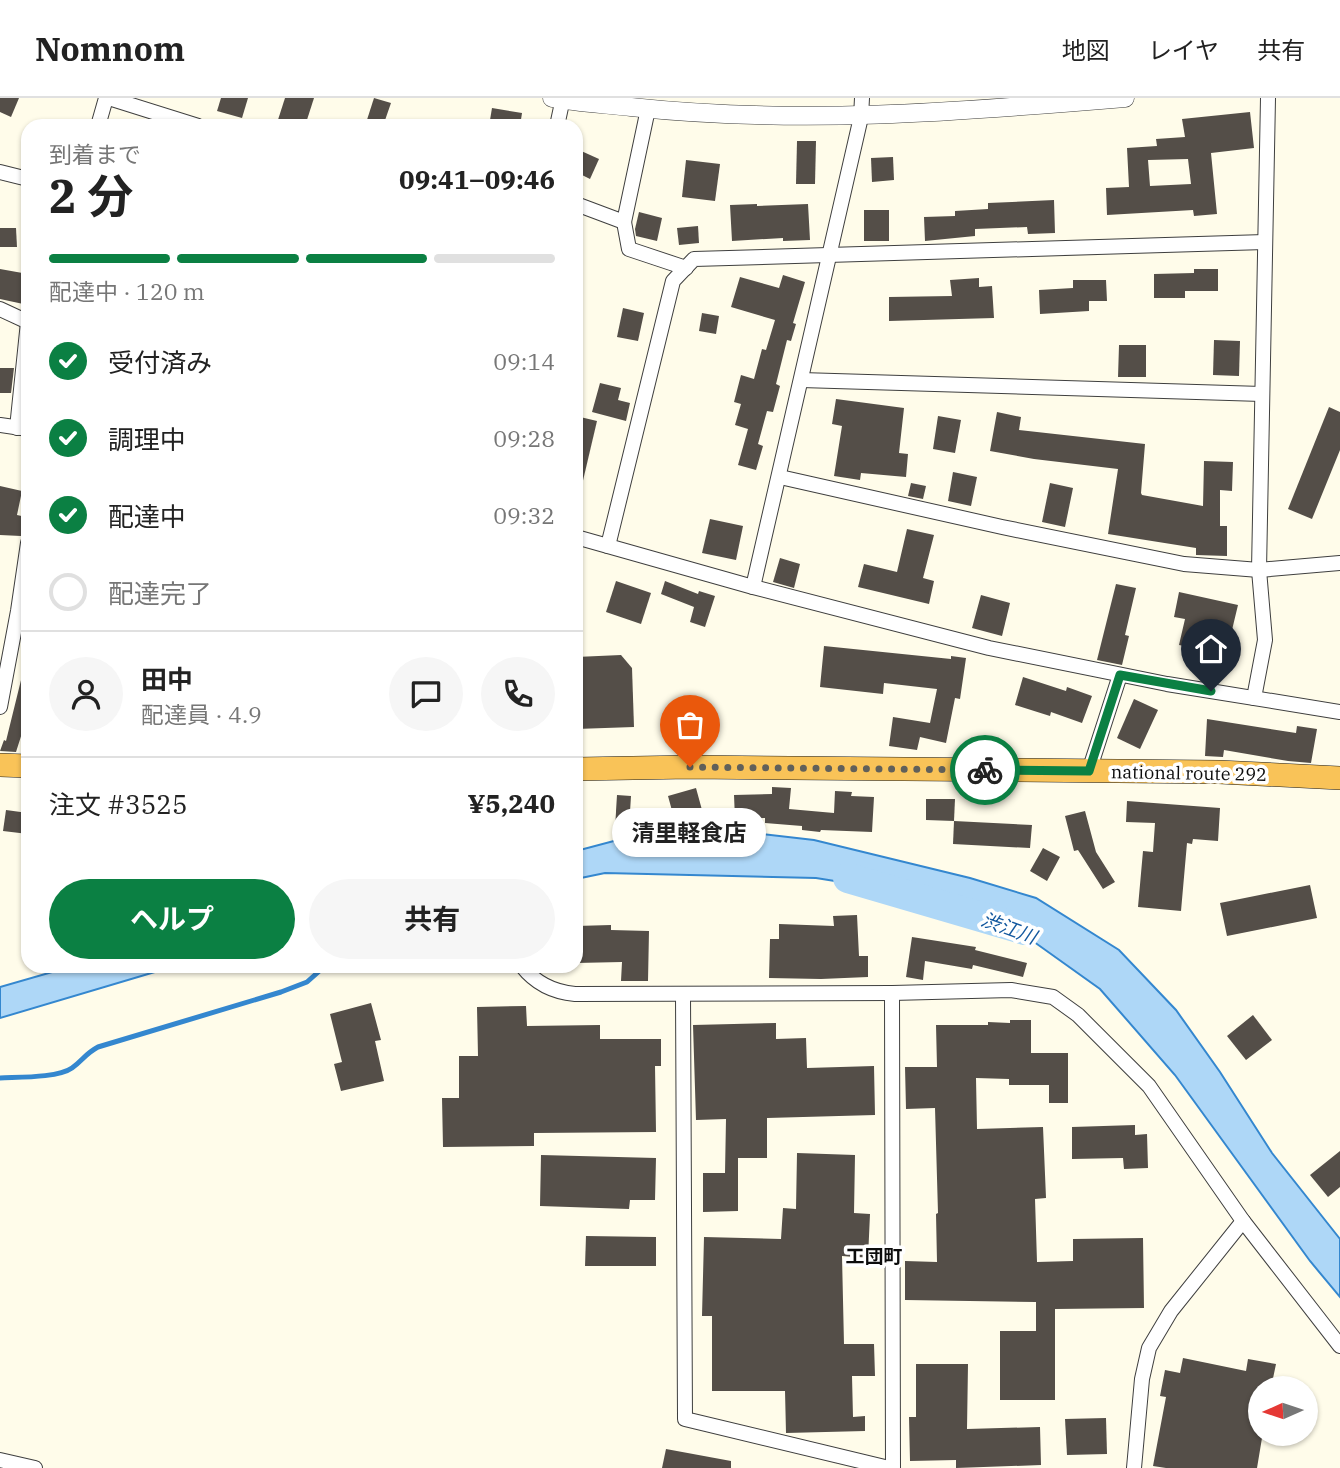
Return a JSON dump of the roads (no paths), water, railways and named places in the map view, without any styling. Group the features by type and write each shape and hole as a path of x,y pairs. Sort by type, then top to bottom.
{"highway":[{"path":"0,765 21,766"},
{"name":"national route 292","path":"583,769 690,767 1219,772 1340,778"}],"street":[{"path":"100,119 107,98 175,119"},
{"path":"753,587 861,117 862,98"},
{"path":"558,119 559,99 648,109 786,117 861,117 1125,98"},
{"path":"1254,698 1265,640 1259,570 1268,98"},
{"path":"648,109 624,222 629,249 685,268"},
{"path":"0,172 21,177"},
{"path":"583,207 624,222"},
{"path":"608,546 673,281 694,259 1265,242"},
{"path":"0,309 21,319"},
{"path":"801,380 1262,394"},
{"path":"0,425 21,428"},
{"path":"780,477 1002,527 1184,564 1259,570 1340,563"},
{"path":"583,539 753,587 989,648 1120,675 1340,712"},
{"path":"0,707 21,620"},
{"path":"1089,771 1120,675"},
{"path":"528,973 545,987 562,993 892,993 1011,990 1053,997 1079,1015 1149,1086 1243,1221 1340,1346"},
{"path":"683,994 685,1419 891,1468 892,993"},
{"path":"1134,1468 1142,1380 1149,1348 1171,1311 1243,1221"},
{"path":"0,1460 35,1468"}],"water":[{"path":"703,827 814,840 970,878 1036,898 1119,950 1176,1010 1272,1153 1340,1239 1340,1297 1310,1261 1175,1075 1100,989 1030,939 941,898 816,878 605,873 583,878 583,849 644,833"},
{"path":"49,973 151,973 0,1018 0,987"}],"waterway":[{"name":"渋江川","path":"848,878 1025,930"},
{"path":"0,1078 57,1074 72,1068 98,1047 281,992 307,982 317,973"}],"place":[{"name":"清里軽食店","path":"690,767"}],"district":[{"name":"工団町","path":"874,1256"}]}
